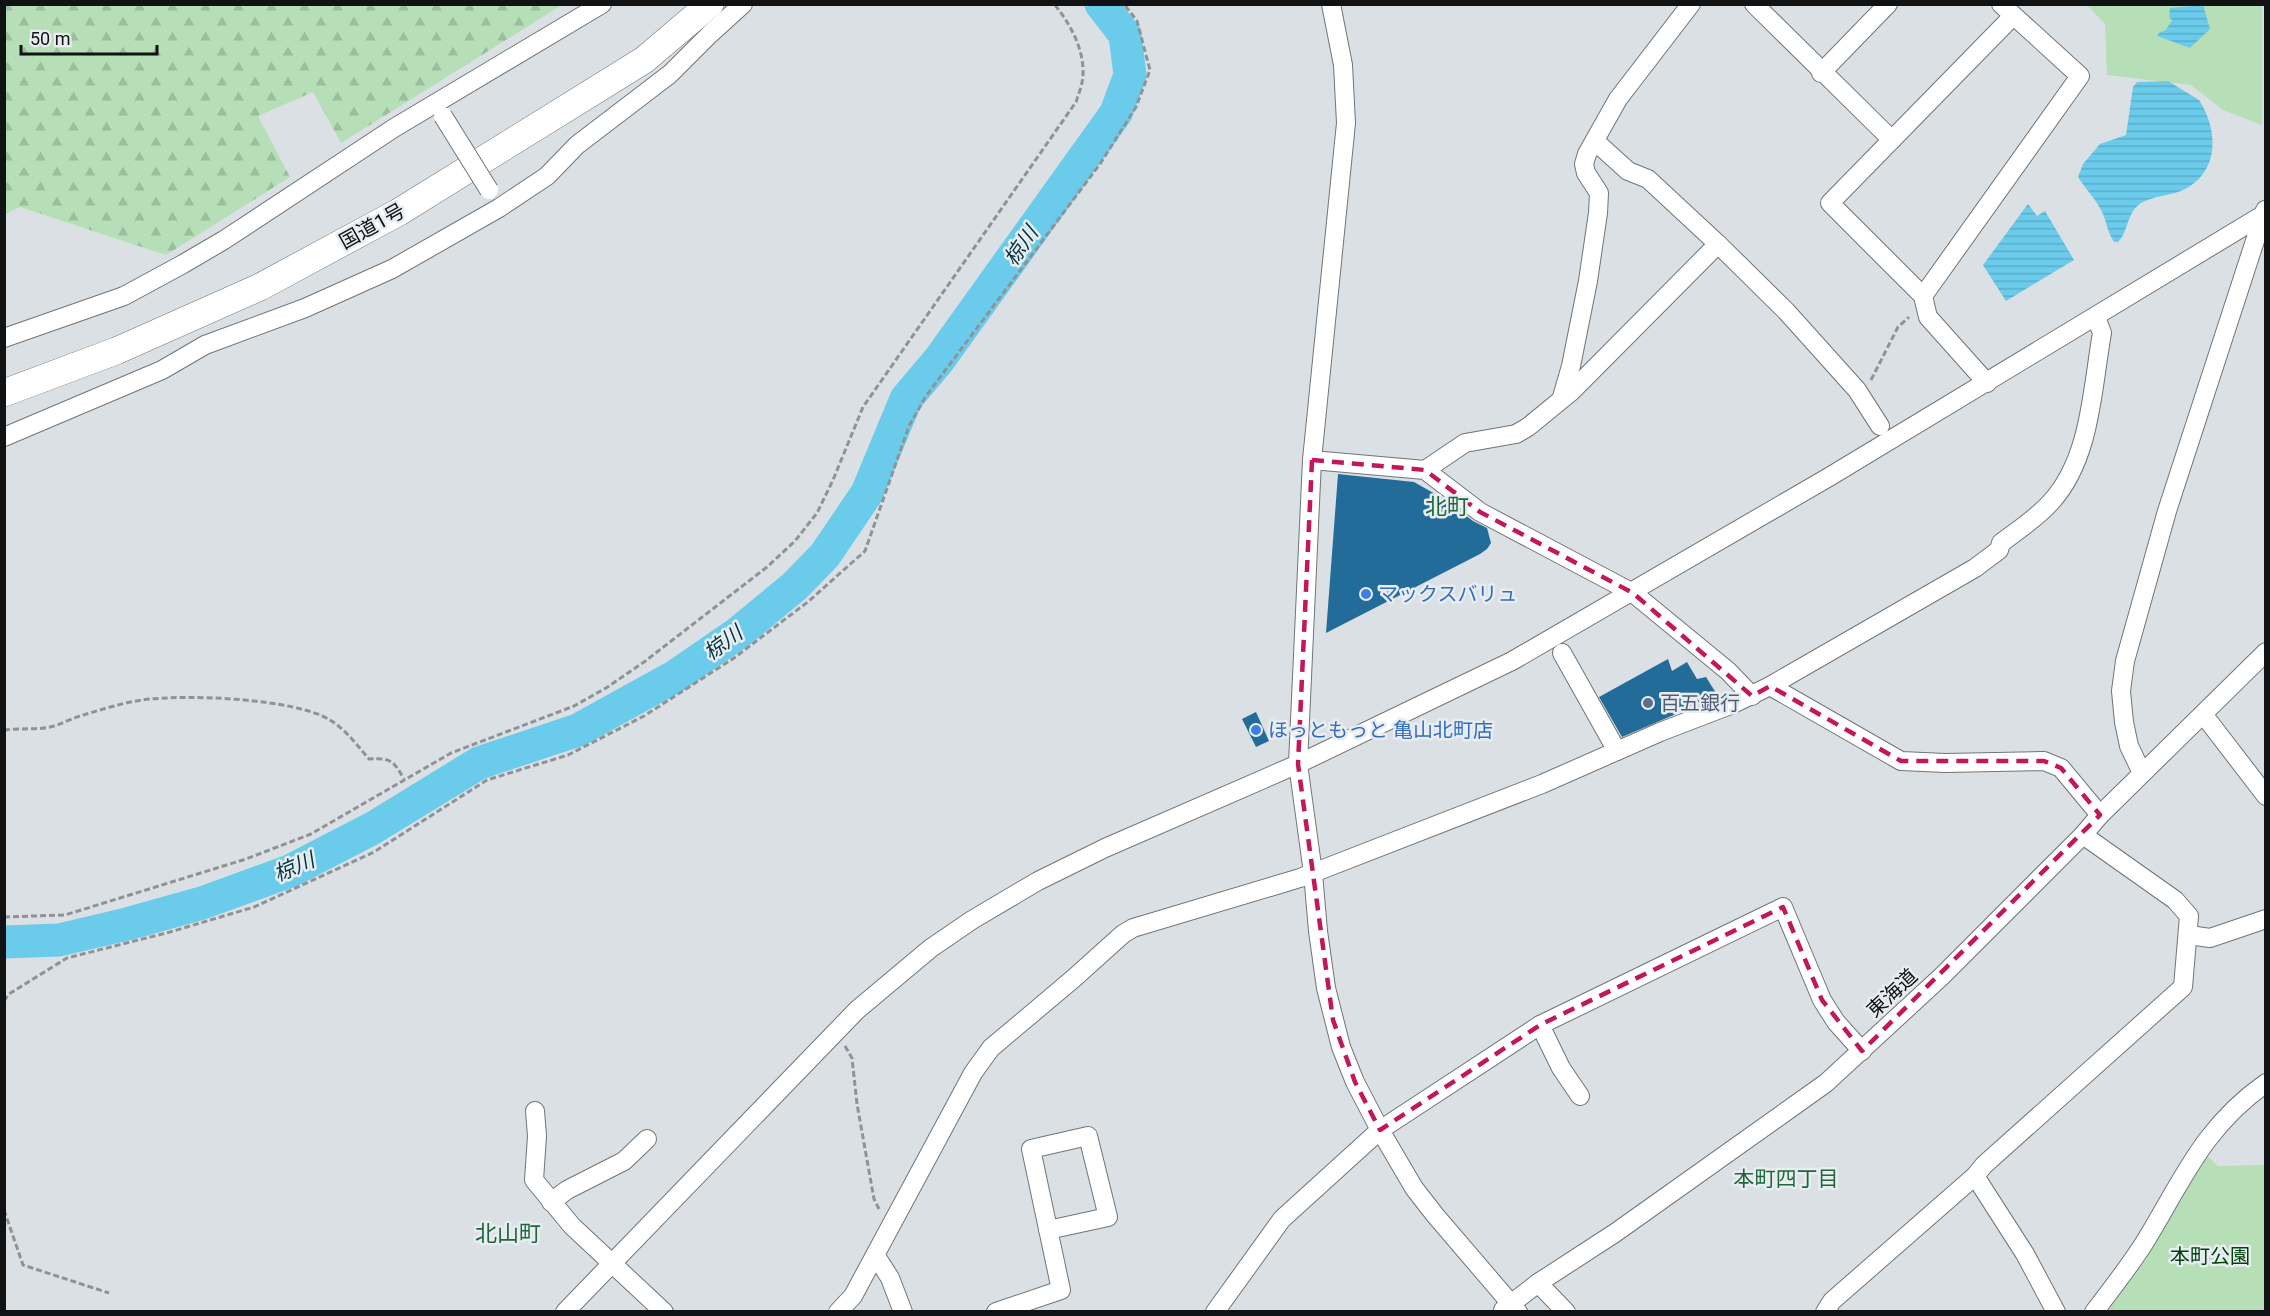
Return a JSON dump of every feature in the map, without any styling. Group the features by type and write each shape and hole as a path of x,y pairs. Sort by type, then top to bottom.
{"highway":[{"name":"国道1号","path":"4,393 116,351 260,287 399,212 644,60 710,4"}],"street":[{"path":"4,338 124,296 224,240 394,128 439,110 602,4"},
{"path":"4,437 162,370 205,345 305,308 392,269 499,208 547,176 577,145 670,74 743,4"},
{"path":"1331,4 1343,65 1346,123 1312,460 1298,764 1313,873 1318,931 1333,1020 1354,1082 1414,1188 1510,1309"},
{"path":"1562,397 1571,366 1588,280 1598,213 1599,193 1586,173 1584,164 1587,154 1596,142 1618,99 1691,4"},
{"path":"1754,4 1892,140"},
{"path":"1821,72 1888,4"},
{"path":"1924,299 2080,76 2007,10 1892,140 1830,203 1924,299 1928,317 1987,383"},
{"path":"439,110 499,208"},
{"path":"1596,142 1628,171 1648,179 1786,311 1862,398 1880,426"},
{"path":"565,1311 837,1031 894,977 972,920 1038,881 1105,848 1298,764 1512,661 1633,593 2096,316 2263,221"},
{"path":"2142,773 2129,747 2124,722 2121,691 2125,661 2167,511 2263,221"},
{"path":"1425,470 1465,443 1516,434 1572,391 1718,244"},
{"path":"838,1311 853,1296 973,1073 990,1048 1074,979 1123,934 1133,928 1313,873 1532,788 1752,696 1975,568 1999,550 2001,543 2050,503 2067,482 2084,440 2102,333 2096,316"},
{"path":"1312,460 1425,470 1480,512 1633,593 1728,671 1752,696"},
{"name":"東海道","path":"1510,1309 1538,1283 1615,1233 1826,1083 1942,976 2265,652"},
{"path":"1562,653 1617,751"},
{"path":"1770,686 1902,761 1946,763 2044,761 2061,768 2100,815"},
{"path":"2203,714 2265,796"},
{"path":"1825,1311 1832,1301 1975,1176 2182,987 2189,935 2189,916 2175,900 2083,835"},
{"path":"1215,1311 1282,1219 1380,1130 1540,1025 1783,907 1822,1000 1836,1022 1862,1051"},
{"path":"2189,935 2210,938 2265,919"},
{"path":"1540,1025 1561,1068 1580,1096"},
{"path":"2094,1311 2142,1246 2195,1154 2235,1106 2265,1083"},
{"path":"535,1111 537,1136 534,1180 572,1226 664,1311"},
{"path":"996,1311 1061,1290 1048,1230 1031,1149 1089,1136 1108,1217 1048,1230"},
{"path":"551,1202 567,1190 624,1161 647,1139"},
{"path":"1975,1176 2025,1254 2056,1311"},
{"path":"876,1256 890,1278 903,1311"},
{"path":"1538,1283 1566,1311"}],"path":[{"path":"4,917 65,915 246,859 311,834 451,753 574,706 606,688 644,662 767,567 795,541 821,505 863,407 1076,102 1083,76 1081,55 1072,30 1054,4"},
{"path":"4,1000 9,994 68,958 170,932 254,907 374,852 487,780 568,755 644,716 734,658 809,601 865,551 909,426 926,396 1100,164 1136,107 1150,70 1137,21 1124,4"},
{"path":"1862,398 1898,327 1924,299"},
{"path":"4,730 49,727 79,716 142,700 190,698 293,706 314,712 345,730 369,759 384,758 395,764 404,779"},
{"path":"837,1031 852,1058 857,1104 874,1200 889,1232"},
{"path":"4,1210 23,1265 109,1293"}],"highlighted area":[{"path":"1312,460 1425,470 1480,512 1633,593 1752,696 1770,686 1901,761 2044,761 2061,768 2100,815 1862,1051 1822,1000 1783,907 1540,1025 1380,1130 1355,1082 1333,1020 1298,764"}],"green space":[{"path":"5,4 562,5 341,143 313,92 258,116 290,177 166,255 20,207 5,214"},
{"path":"2087,5 2262,5 2262,125 2223,110 2191,85 2107,75 2105,24"},
{"name":"本町公園","path":"2206,1155 2218,1166 2265,1165 2265,1311 2107,1312 2147,1258"}],"water":[{"path":"2203,5 2210,29 2190,48 2157,36 2166,30 2172,20 2169,17 2170,8"},
{"path":"2168,81 2199,100 2206,112 2212,138 2209,163 2194,183 2181,191 2150,199 2136,207 2122,238 2114,242 2101,209 2078,177 2083,164 2100,144 2126,135 2133,87 2137,82"},
{"path":"2028,204 2037,216 2045,211 2074,260 2006,301 1983,265"}],"building":[{"name":"マックスバリュ","path":"1338,474 1414,482 1487,528 1491,543 1480,554 1326,633"},
{"name":"百五銀行","path":"1668,659 1672,671 1687,662 1697,679 1706,677 1716,693 1676,714 1622,737 1599,697"},
{"name":"ほっともっと 亀山北町店","path":"1256,712 1269,741 1256,747 1242,719"}],"waterway":[{"name":"椋川","path":"4,942 59,940 127,924 202,903 290,871 373,828 479,763 578,730 674,677 738,633 795,586 825,555 867,493 906,399 939,360 1116,113 1130,75 1125,35 1101,4"}],"place":[{"name":"マックスバリュ","path":"1366,594"},
{"name":"百五銀行","path":"1648,703"},
{"name":"ほっともっと 亀山北町店","path":"1256,730"}],"district":[{"name":"北町","path":"1447,506"},
{"name":"本町四丁目","path":"1786,1179"},
{"name":"北山町","path":"508,1233"}]}
